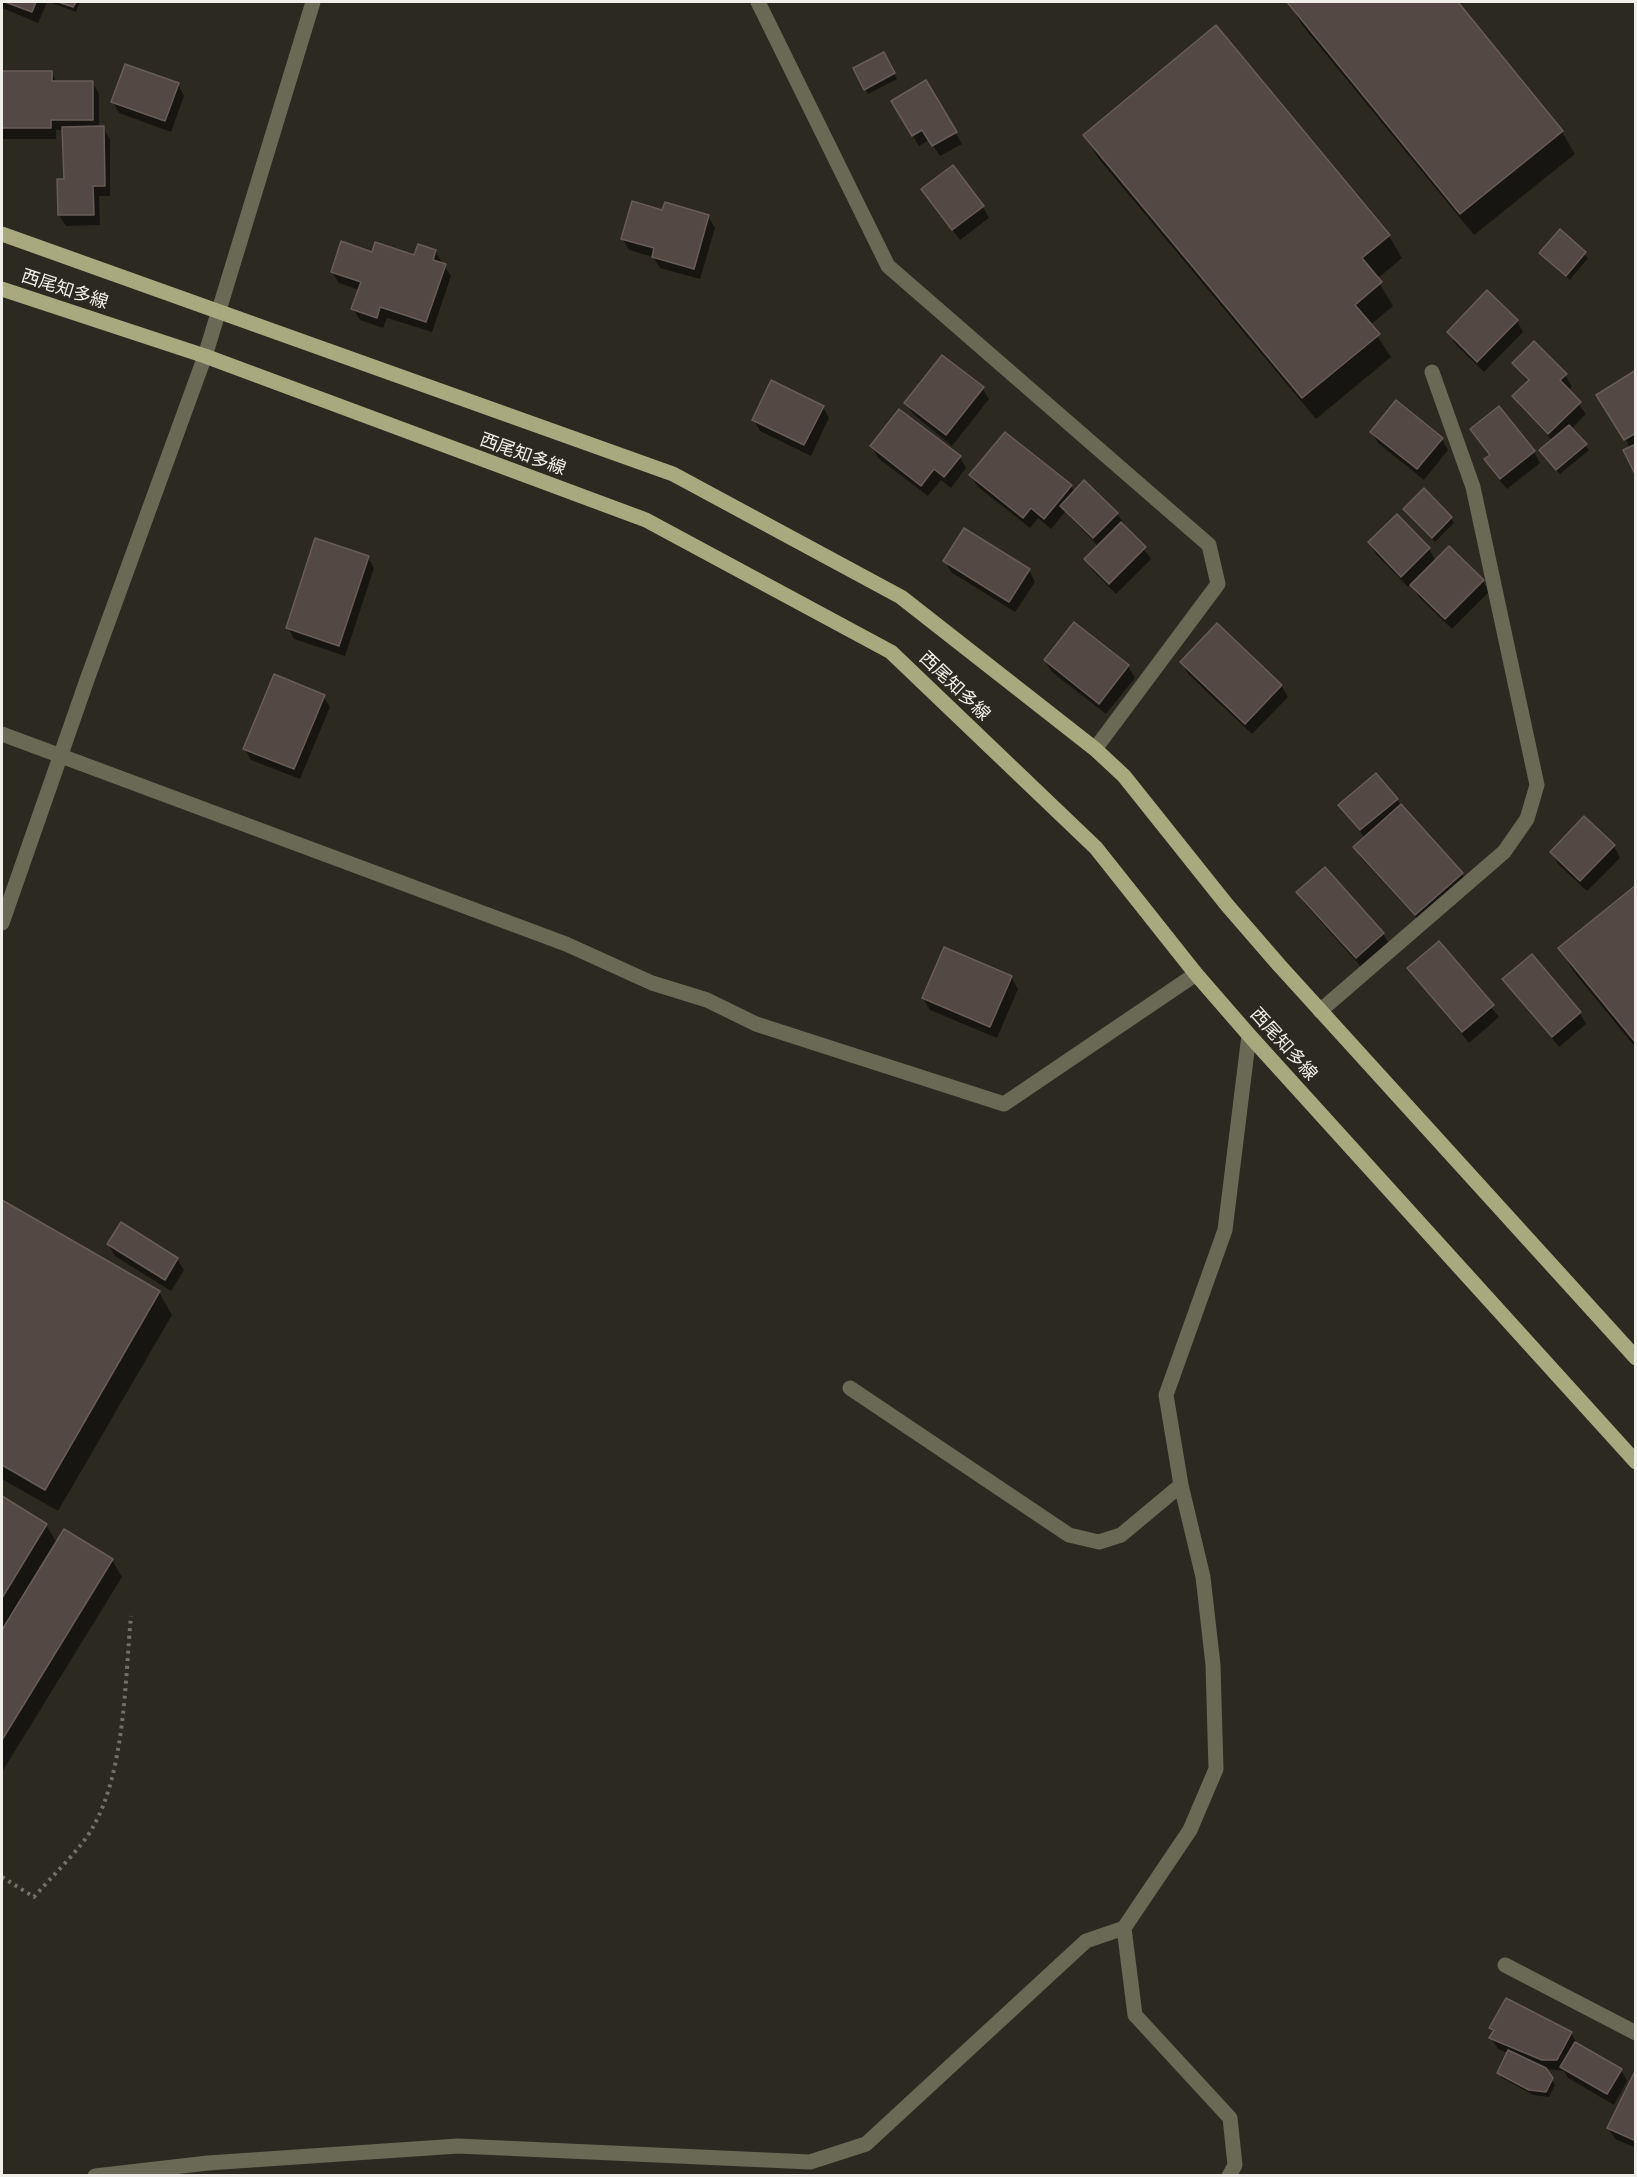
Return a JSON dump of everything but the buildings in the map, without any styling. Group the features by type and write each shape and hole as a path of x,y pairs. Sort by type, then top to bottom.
{"main road":[{"name":"西尾知多線","path":"2,234 220,310 673,474 901,597 1095,749 1124,776 1227,905 1320,1011 1635,1358"},
{"name":"西尾知多線","path":"2,289 205,356 646,520 891,652 1096,848 1196,974 1249,1035 1635,1462"}],"street":[{"path":"2,923 60,755 205,356 313,2"},
{"path":"758,2 888,266 1209,544 1218,584 1095,749"},
{"path":"1320,1011 1504,852 1527,819 1537,785 1473,487 1432,372"},
{"path":"2,734 566,944 652,983 707,1000 756,1024 1004,1104 1196,974"},
{"path":"94,2175 208,2163 458,2146 810,2162 866,2144 1086,1941 1124,1928 1190,1830 1216,1769 1213,1665 1203,1578 1181,1485 1166,1395 1225,1230 1249,1035"},
{"path":"850,1388 1070,1535 1100,1542 1121,1535 1181,1485"},
{"path":"1124,1928 1136,2015 1230,2118 1234,2165 1229,2175"},
{"path":"1505,1965 1635,2033"}],"path":[{"path":"2,1877 34,1897 93,1828 112,1782 123,1706 131,1616"}]}
